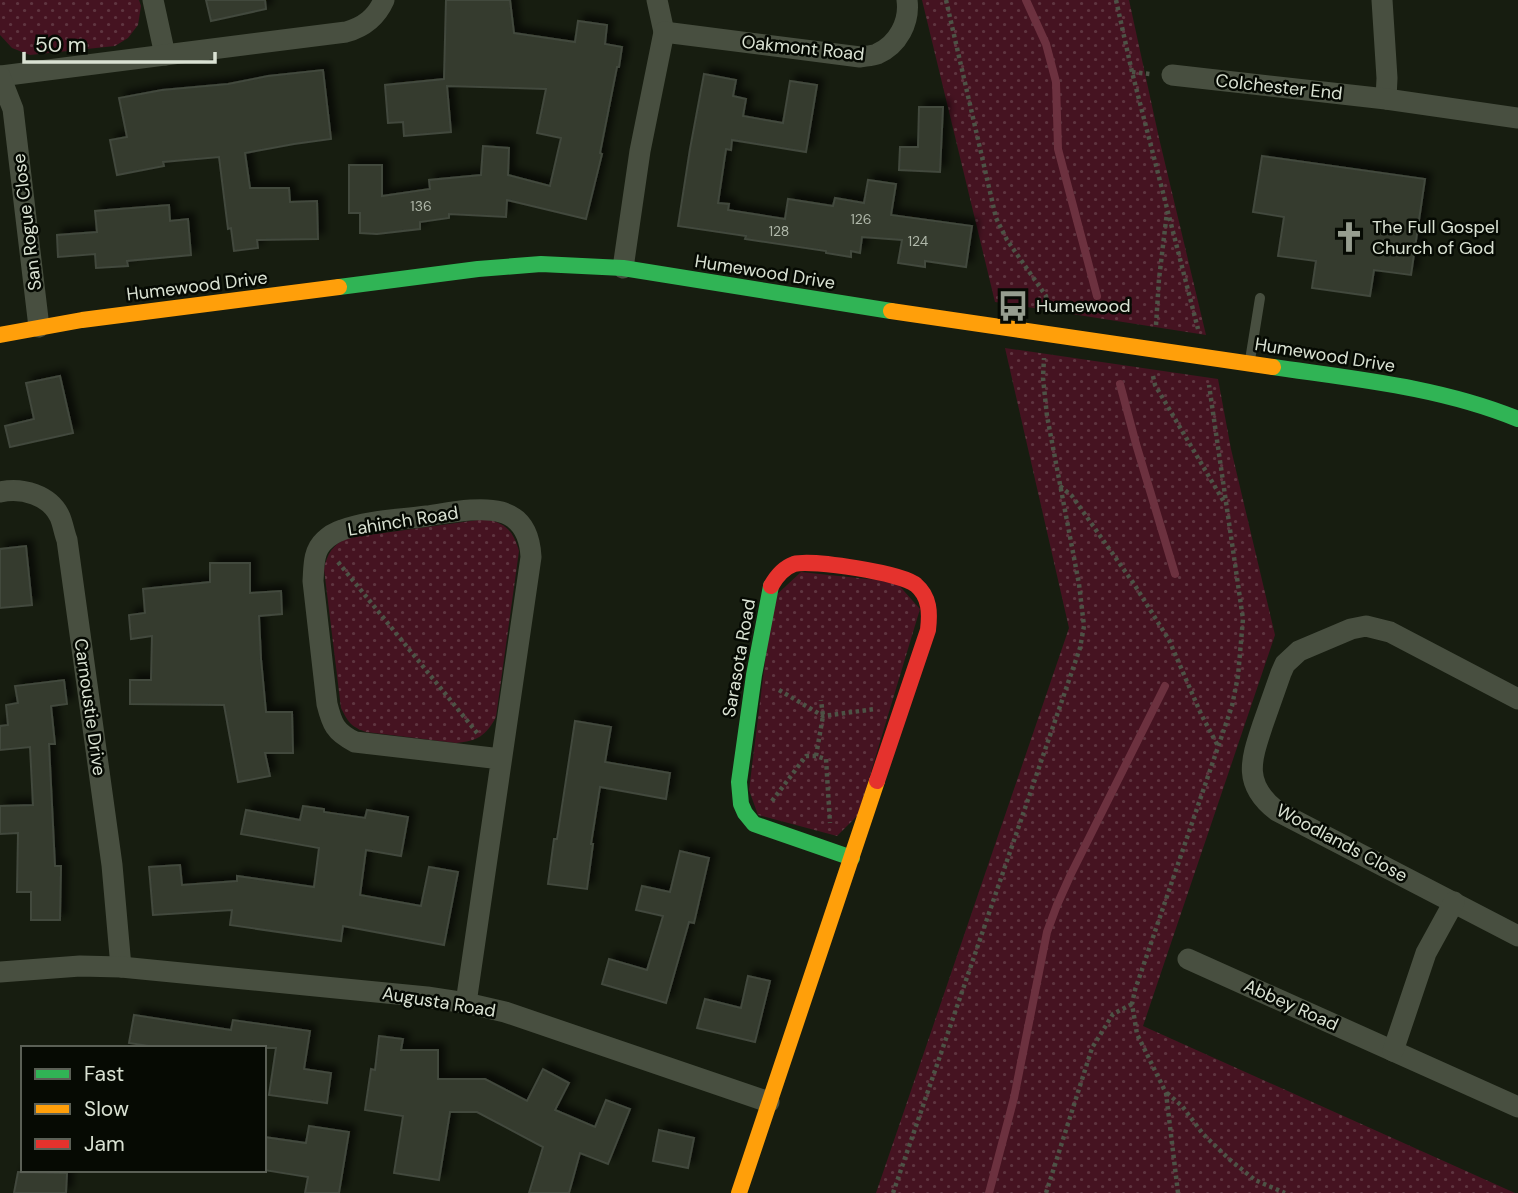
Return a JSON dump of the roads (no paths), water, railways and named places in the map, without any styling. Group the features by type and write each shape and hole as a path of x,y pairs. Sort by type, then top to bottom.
{"street":[{"path":"153,0 165,55"},
{"name":"San Rogue Close","path":"39,327 13,109 0,76 327,35 356,29 375,16 384,0"},
{"path":"623,268 640,151 664,32 657,0"},
{"name":"Oakmont Road","path":"664,32 860,57 877,54 892,43 903,28 908,15 907,0"},
{"path":"1382,0 1386,99"},
{"name":"Colchester End","path":"1172,75 1386,99 1518,118"},
{"name":"Humewood Drive","path":"0,335 39,327 478,269 541,264 623,268 811,299 1426,390 1459,397 1518,419"},
{"name":"Carnoustie Drive","path":"0,492 20,490 38,496 60,516 66,540 112,865 121,967"},
{"name":"Lahinch Road","path":"466,1003 531,557 527,532 517,520 501,512 477,510 369,523 343,530 321,542 314,560 313,581 327,704 332,723 339,732 355,742 501,759"},
{"name":"Sarasota Road","path":"769,1102 852,858 928,630 927,599 913,582 901,577 805,562 785,568 771,586 754,676 739,795 745,813 754,824 852,858"},
{"name":"Woodlands Close","path":"1518,699 1390,632 1366,626 1351,629 1299,651 1286,664 1253,754 1251,769 1254,783 1268,804 1278,811 1518,936"},
{"path":"1393,1051 1426,953 1454,902"},
{"name":"Abbey Road","path":"1188,959 1518,1107"},
{"name":"Augusta Road","path":"0,972 121,967 466,1003 505,1012 769,1102"},
{"path":"739,1193 769,1102"}],"lane":[{"path":"1249,363 1260,298"}],"waterway":[{"path":"1026,0 1046,44 1056,82 1058,149 1097,296"},
{"path":"1120,384 1175,574"},
{"path":"989,1193 1014,1098 1047,932 1071,874 1165,686"}],"place":[{"name":"The Full Gospel Church of God","path":"1349,237"},
{"name":"Humewood","path":"1013,306"}]}
